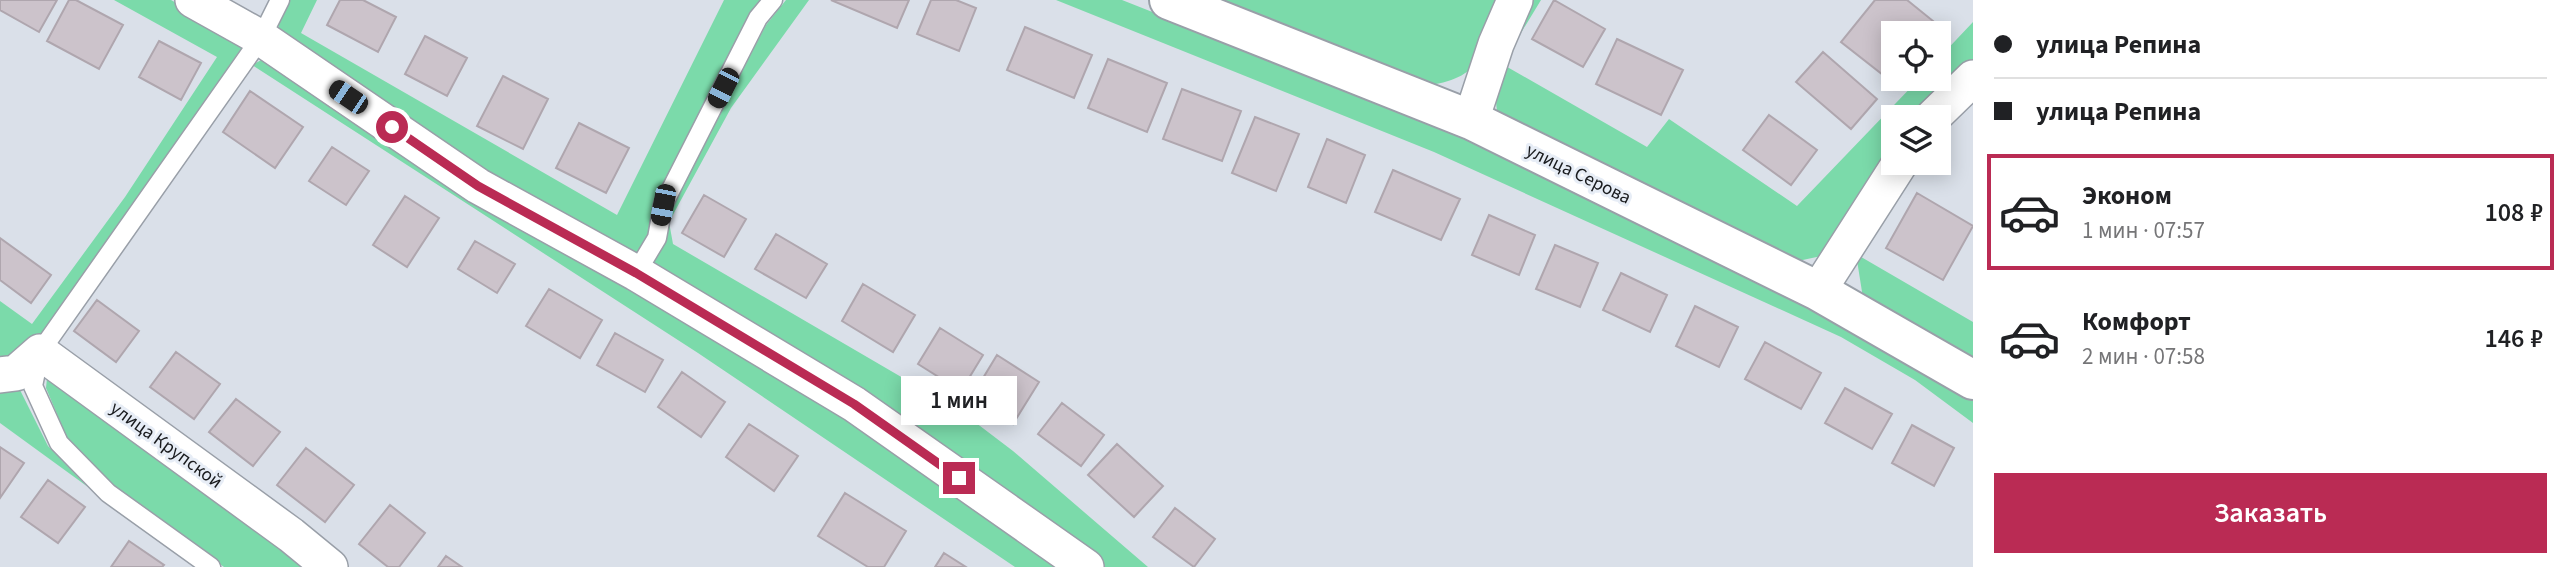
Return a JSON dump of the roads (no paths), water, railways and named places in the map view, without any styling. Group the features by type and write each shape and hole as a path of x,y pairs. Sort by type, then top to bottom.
{"main road":[{"name":"улица Серова","path":"1169,0 1471,120 1818,291 1973,380"}],"street":[{"path":"193,0 261,38 478,186 636,273 854,404 1086,567"},
{"path":"1471,120 1496,44 1515,0"},
{"path":"1945,105 1973,78"},
{"path":"1818,291 1892,175"},
{"path":"0,375 16,373 40,352"},
{"name":"улица Крупской","path":"40,352 291,535 330,567"}],"lane":[{"path":"211,567 108,493 59,443 33,386 40,352 261,38 280,0"},
{"path":"636,273 657,238 663,205 758,18 773,0"}]}
